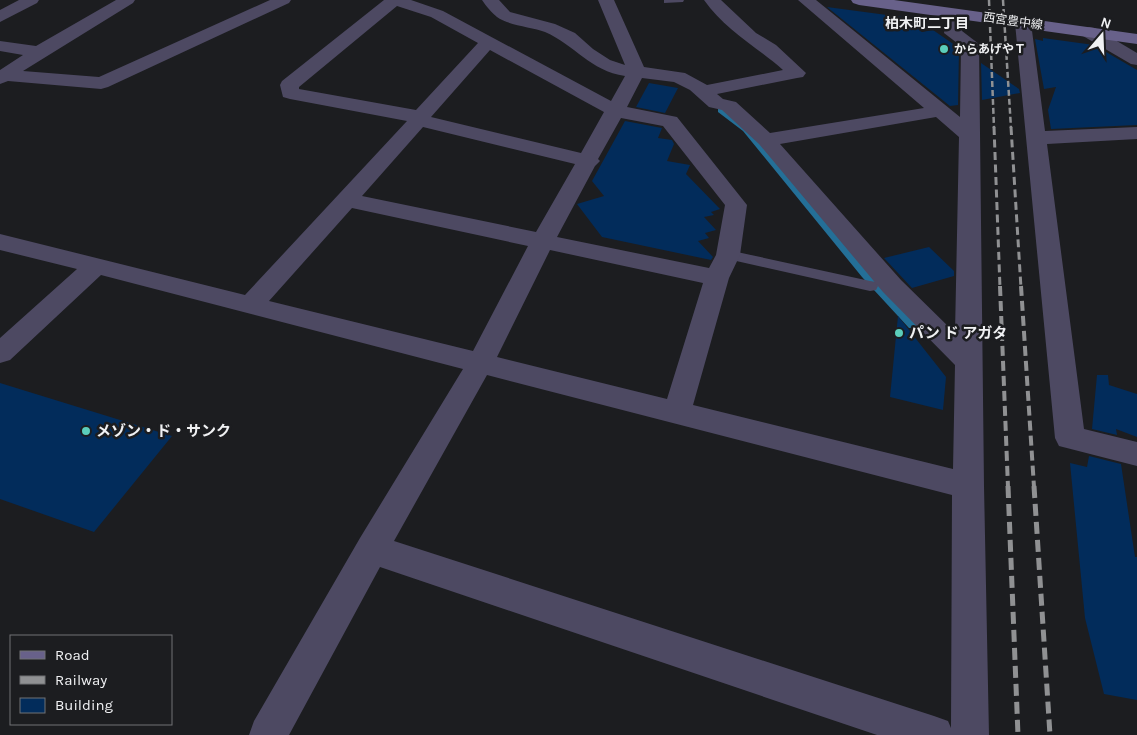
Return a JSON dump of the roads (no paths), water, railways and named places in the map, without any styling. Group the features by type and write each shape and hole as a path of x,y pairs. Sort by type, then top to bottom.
{"main road":[{"name":"西宮豊中線","path":"859,0 964,10 1023,23 1137,38"}],"street":[{"path":"0,17 31,0"},
{"path":"2,76 127,0"},
{"path":"253,0 279,2"},
{"path":"589,161 418,120 412,115 290,93 289,85 393,0 437,14 616,111 670,121 736,205 728,255 717,278 677,412"},
{"path":"490,0 504,15 548,28 569,37 588,54 604,64 622,70 678,78 690,82 716,103 729,106 766,140 892,286 968,361"},
{"path":"606,0 638,71"},
{"path":"702,91 797,73 770,48 750,37 712,0"},
{"path":"806,0 968,134"},
{"path":"2,76 101,84 279,2"},
{"path":"964,10 953,33 970,44 968,134 970,735"},
{"path":"1023,23 1070,438 1137,454"},
{"path":"1089,32 1137,60"},
{"path":"250,304 347,200 488,42"},
{"path":"0,46 39,52"},
{"path":"268,735 372,549 481,362 542,242 638,71"},
{"path":"766,140 939,111"},
{"path":"1036,138 1137,133"},
{"path":"347,200 717,278"},
{"path":"0,242 968,486"},
{"path":"0,353 96,266"},
{"path":"372,549 934,735"}],"lane":[{"path":"668,1 679,0"},
{"path":"728,255 870,286"}],"waterway":[{"path":"721,110 746,129 866,275 913,325"}],"railway":[{"path":"989,0 994,128"},
{"path":"1003,0 1011,128"},
{"path":"994,127 1000,288"},
{"path":"1011,127 1021,288"},
{"path":"1000,286 1008,487"},
{"path":"1021,286 1034,487"},
{"path":"1008,486 1018,735"},
{"path":"1034,486 1050,735"}],"place":[{"name":"からあげやＴ","path":"944,49"},
{"name":"パン ド アガタ","path":"899,333"},
{"name":"メゾン・ド・サンク","path":"86,431"}],"district":[{"name":"柏木町二丁目","path":"927,23"}]}
